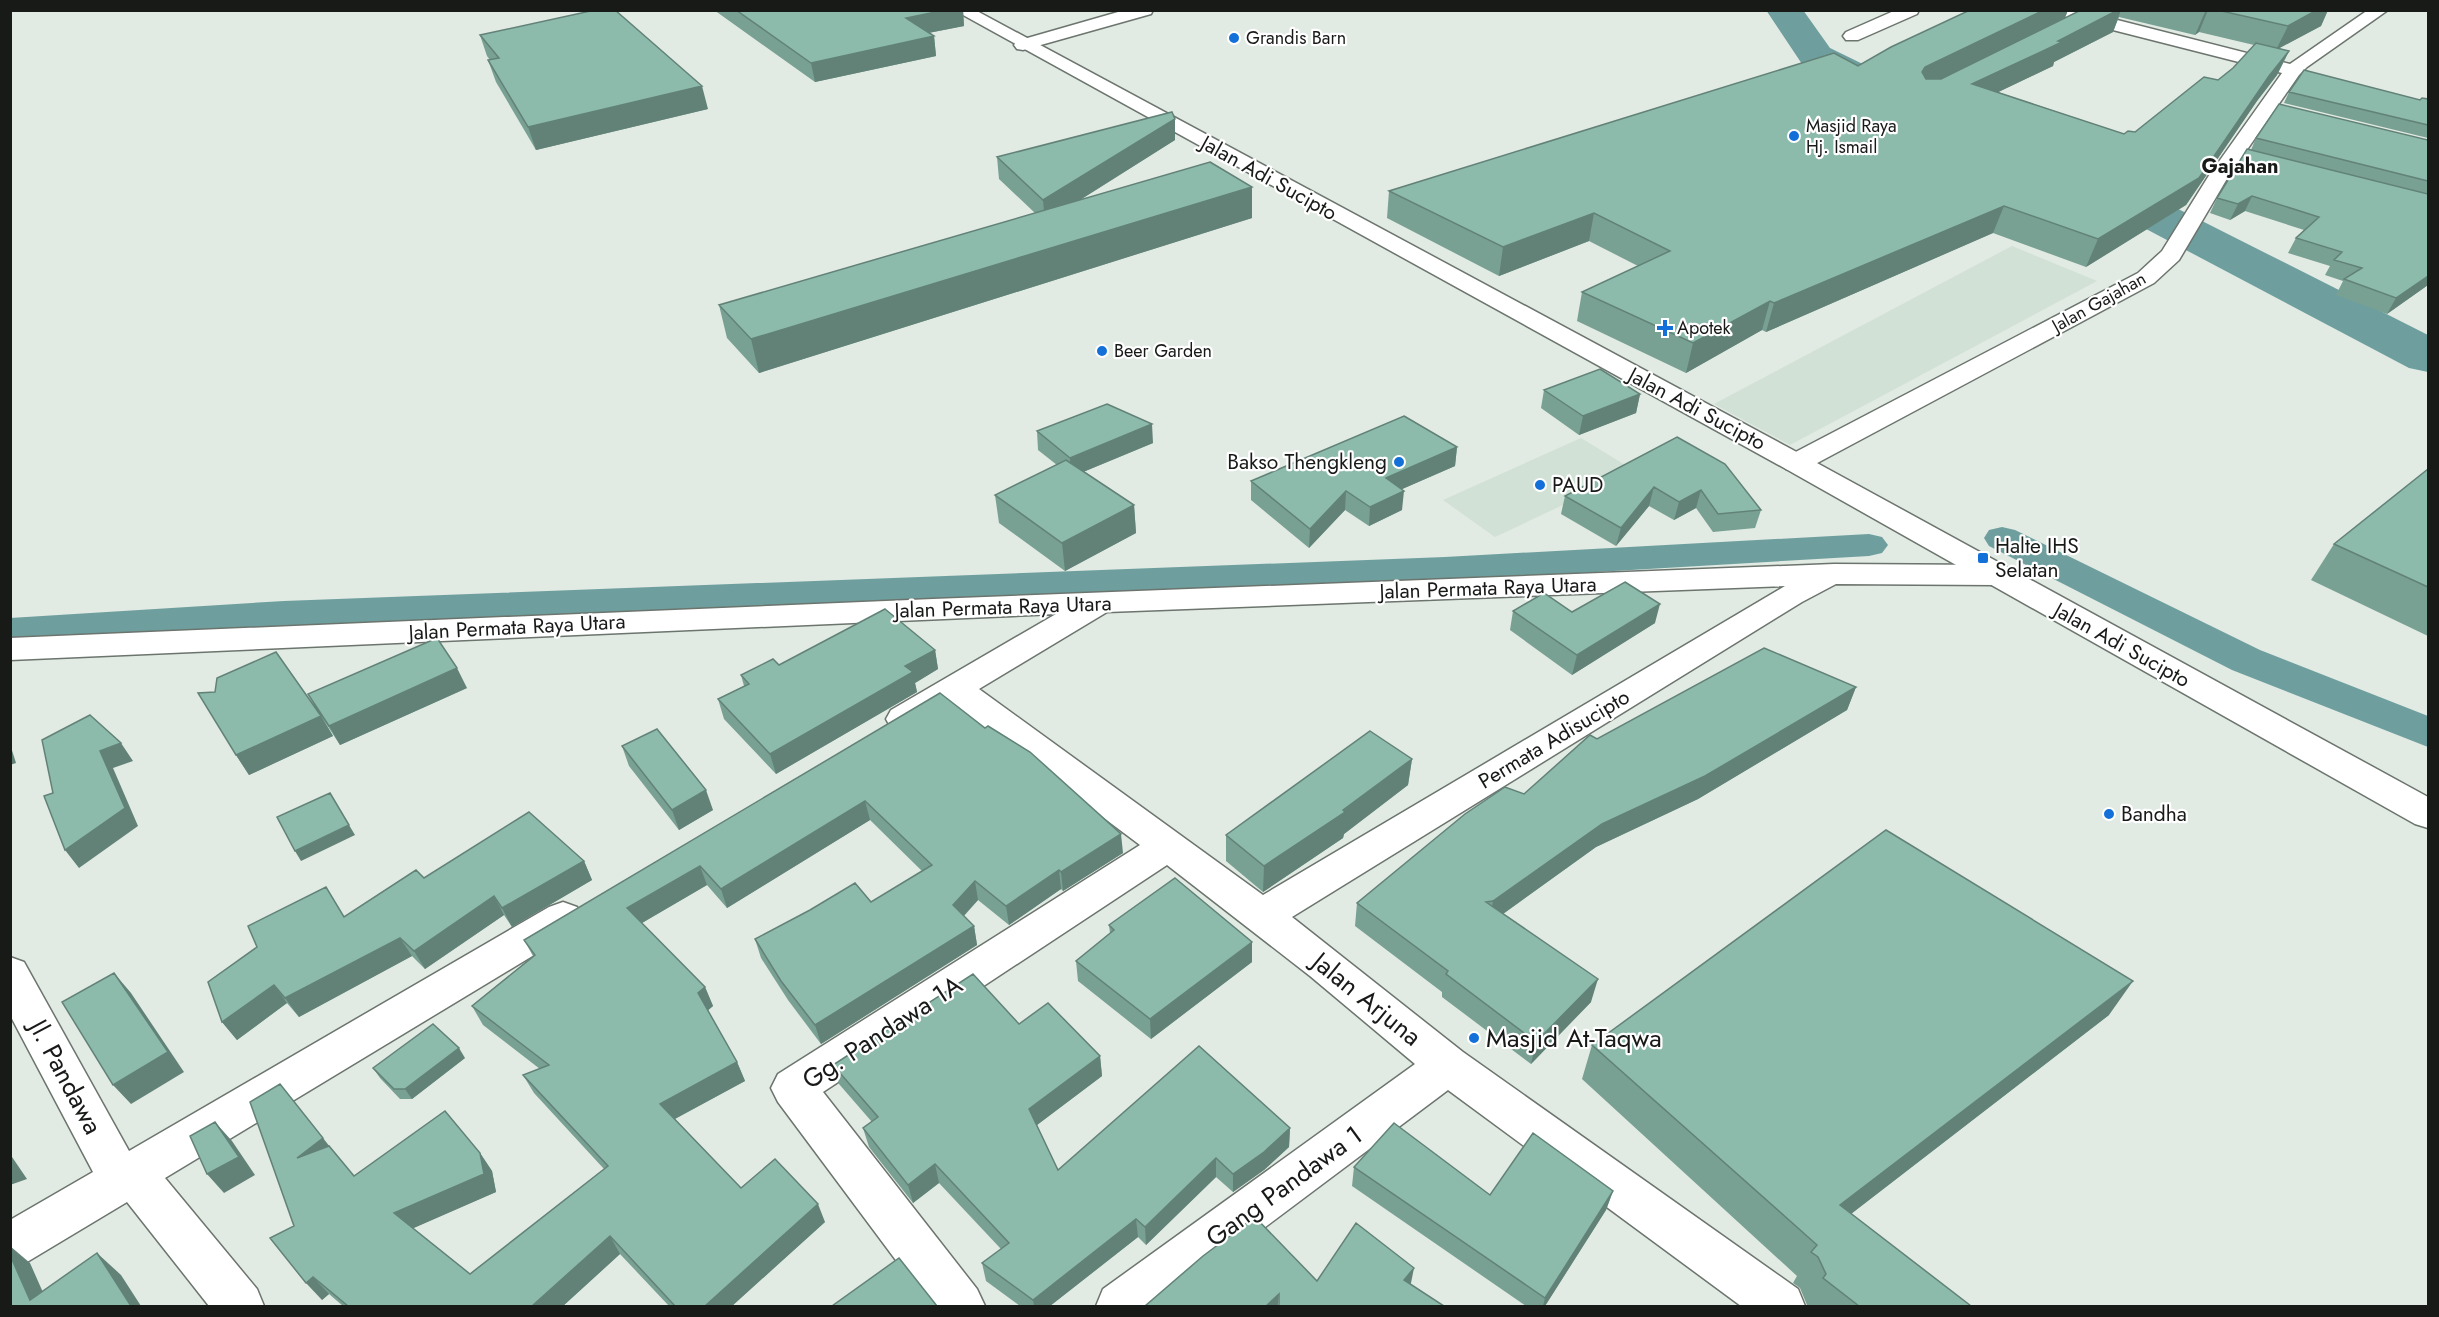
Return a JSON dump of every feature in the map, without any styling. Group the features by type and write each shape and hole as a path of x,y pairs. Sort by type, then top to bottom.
{"main road":[{"name":"Jalan Adi Sucipto","path":"962,10 1796,462 1995,575 2428,814"},
{"path":"1023,45 1145,10"},
{"path":"1852,36 1911,10"},
{"path":"2056,10 2316,76"},
{"name":"Jalan Gajahan","path":"1796,462 2129,289 2162,264 2234,153 2293,70 2380,10"},
{"path":"2066,28 2086,18"},
{"path":"2339,20 2359,24"},
{"path":"2266,106 2290,112"},
{"path":"2234,153 2257,159"},
{"name":"Jalan Permata Raya Utara","path":"10,649 933,609 1834,574 1995,575"},
{"name":"Permata Adisucipto","path":"1276,907 1791,595 1834,574"},
{"path":"874,736 1098,604"},
{"name":"Jalan Arjuna","path":"955,689 1324,964 1448,1065 1781,1306"},
{"name":"Gg. Pandawa 1A","path":"960,1306 793,1088 1168,846"},
{"path":"10,1246 591,901"},
{"name":"Jl. Pandawa","path":"10,974 127,1177 240,1306"},
{"name":"Gang Pandawa 1","path":"1120,1306 1448,1065"}],"shaded area":[{"path":"2012,246 2097,281 1790,445 1714,404"},
{"name":"PAUD","path":"1581,438 1635,471 1495,537 1443,500"}],"building":[{"path":"595,10 615,10 702,86 528,127 488,60 499,58 480,35"},
{"path":"736,10 945,10 906,18 934,36 811,63"},
{"path":"1970,10 2044,10 1925,67 1922,72 1926,79 1941,79 2081,10 2118,10 2058,41 2062,42 1972,84 2124,134 2128,131 2135,132 2204,77 2218,80 2233,68 2256,43 2289,51 2269,76 2199,178 2098,239 2004,206 1774,303 1770,301 1693,343 1582,292 1670,251 1594,213 1503,247 1389,191 1834,53 1858,66 1891,47"},
{"path":"2217,10 2317,10 2288,26"},
{"path":"2304,70 2420,100 2428,99 2428,125 2289,92"},
{"path":"2279,104 2428,140 2428,181 2256,138"},
{"path":"1172,112 1175,119 1043,200 997,157"},
{"path":"2247,149 2428,194 2428,276 2396,298 2344,279 2362,268 2334,260 2342,252 2296,238 2319,217 2252,196 2238,204 2217,198"},
{"path":"1210,162 1252,187 751,339 719,305"},
{"path":"1600,369 1640,394 1583,416 1544,390"},
{"path":"1107,404 1152,424 1070,458 1037,431"},
{"path":"1404,416 1457,447 1386,478 1404,491 1370,507 1346,491 1310,529 1251,481"},
{"path":"1677,437 1725,464 1761,510 1718,514 1701,490 1679,502 1654,487 1621,528 1565,496"},
{"path":"1066,460 1134,505 1062,543 995,495"},
{"path":"2428,469 2428,587 2334,544"},
{"path":"1625,582 1660,604 1577,655 1513,611 1544,593 1572,612"},
{"path":"885,609 935,650 905,666 913,672 770,754 718,699 749,684 741,675 773,659 779,665"},
{"path":"437,638 457,668 329,726 308,694"},
{"path":"1764,648 1856,687 1705,776 1602,824 1493,901 1486,902 1598,979 1536,1042 1446,974 1448,971 1357,903 1465,814 1505,787 1524,794 1590,735 1597,739"},
{"path":"276,652 321,716 236,755 198,693 215,692 217,678"},
{"path":"940,693 985,728 988,726 1030,752 1121,834 1061,872 1059,870 1006,906 975,881 953,905 974,926 815,1025 781,981 755,939 855,883 871,902 932,865 865,801 721,889 700,866 627,908 705,987 698,993 737,1062 660,1104 741,1188 775,1159 818,1204 705,1306 675,1306 610,1236 532,1306 348,1306 313,1277 306,1283 270,1238 294,1226 250,1102 280,1084 323,1138 297,1158 329,1146 354,1176 445,1111 480,1153 484,1174 394,1213 470,1274 608,1166 523,1075 549,1065 472,1006 535,955 524,940"},
{"path":"90,715 121,743 100,751 125,808 65,850 44,796 53,793 42,740"},
{"path":"657,729 706,790 672,810 622,746"},
{"path":"1370,731 1412,759 1343,810 1345,812 1264,866 1226,835"},
{"path":"330,793 349,825 295,851 277,817"},
{"path":"529,812 584,861 502,908 494,896 414,951 400,938 285,998 274,985 222,1022 208,982 257,947 248,926 326,887 344,917 416,870 424,878"},
{"path":"1886,830 2133,981 1840,1205 1971,1306 1859,1306 1823,1278 1826,1274 1818,1257 1811,1252 1817,1245 1592,1045"},
{"path":"1175,878 1252,942 1150,1019 1076,961 1114,930 1109,925"},
{"path":"114,973 168,1052 113,1085 62,1002"},
{"path":"973,974 1019,1024 1048,1003 1100,1056 1029,1109 1058,1170 1199,1046 1290,1128 1264,1152 1233,1174 1216,1158 1145,1227 1136,1219 1033,1300 982,1263 1009,1243 935,1164 908,1185 863,1128 878,1117 833,1065"},
{"path":"433,1024 459,1048 405,1089 394,1089 373,1068"},
{"path":"215,1122 239,1157 207,1174 190,1136"},
{"path":"1394,1123 1490,1195 1533,1133 1613,1191 1545,1298 1354,1167"},
{"path":"1255,1217 1317,1281 1356,1223 1414,1268 1404,1280 1444,1306 1279,1306 1279,1294 1266,1306 1145,1306 1203,1256"},
{"path":"97,1253 131,1306 10,1306 10,1255 30,1300"},
{"path":"899,1258 937,1306 832,1306"}],"waterway":[{"path":"1784,10 1816,56 1906,101"},
{"path":"2077,175 2428,356"},
{"path":"2002,538 2246,660 2428,732"},
{"path":"10,631 284,614 1445,569 1869,545"}],"place":[{"name":"Grandis Barn","path":"1234,38"},
{"name":"Masjid Raya Hj. Ismail","path":"1794,136"},
{"name":"Apotek","path":"1665,328"},
{"name":"Beer Garden","path":"1102,351"},
{"name":"Bakso Thengkleng","path":"1399,462"},
{"name":"PAUD","path":"1540,485"},
{"name":"Halte IHS Selatan","path":"1983,558"},
{"name":"Bandha","path":"2109,814"},
{"name":"Masjid At-Taqwa","path":"1474,1038"}],"district":[{"name":"Gajahan","path":"2240,166"}]}
